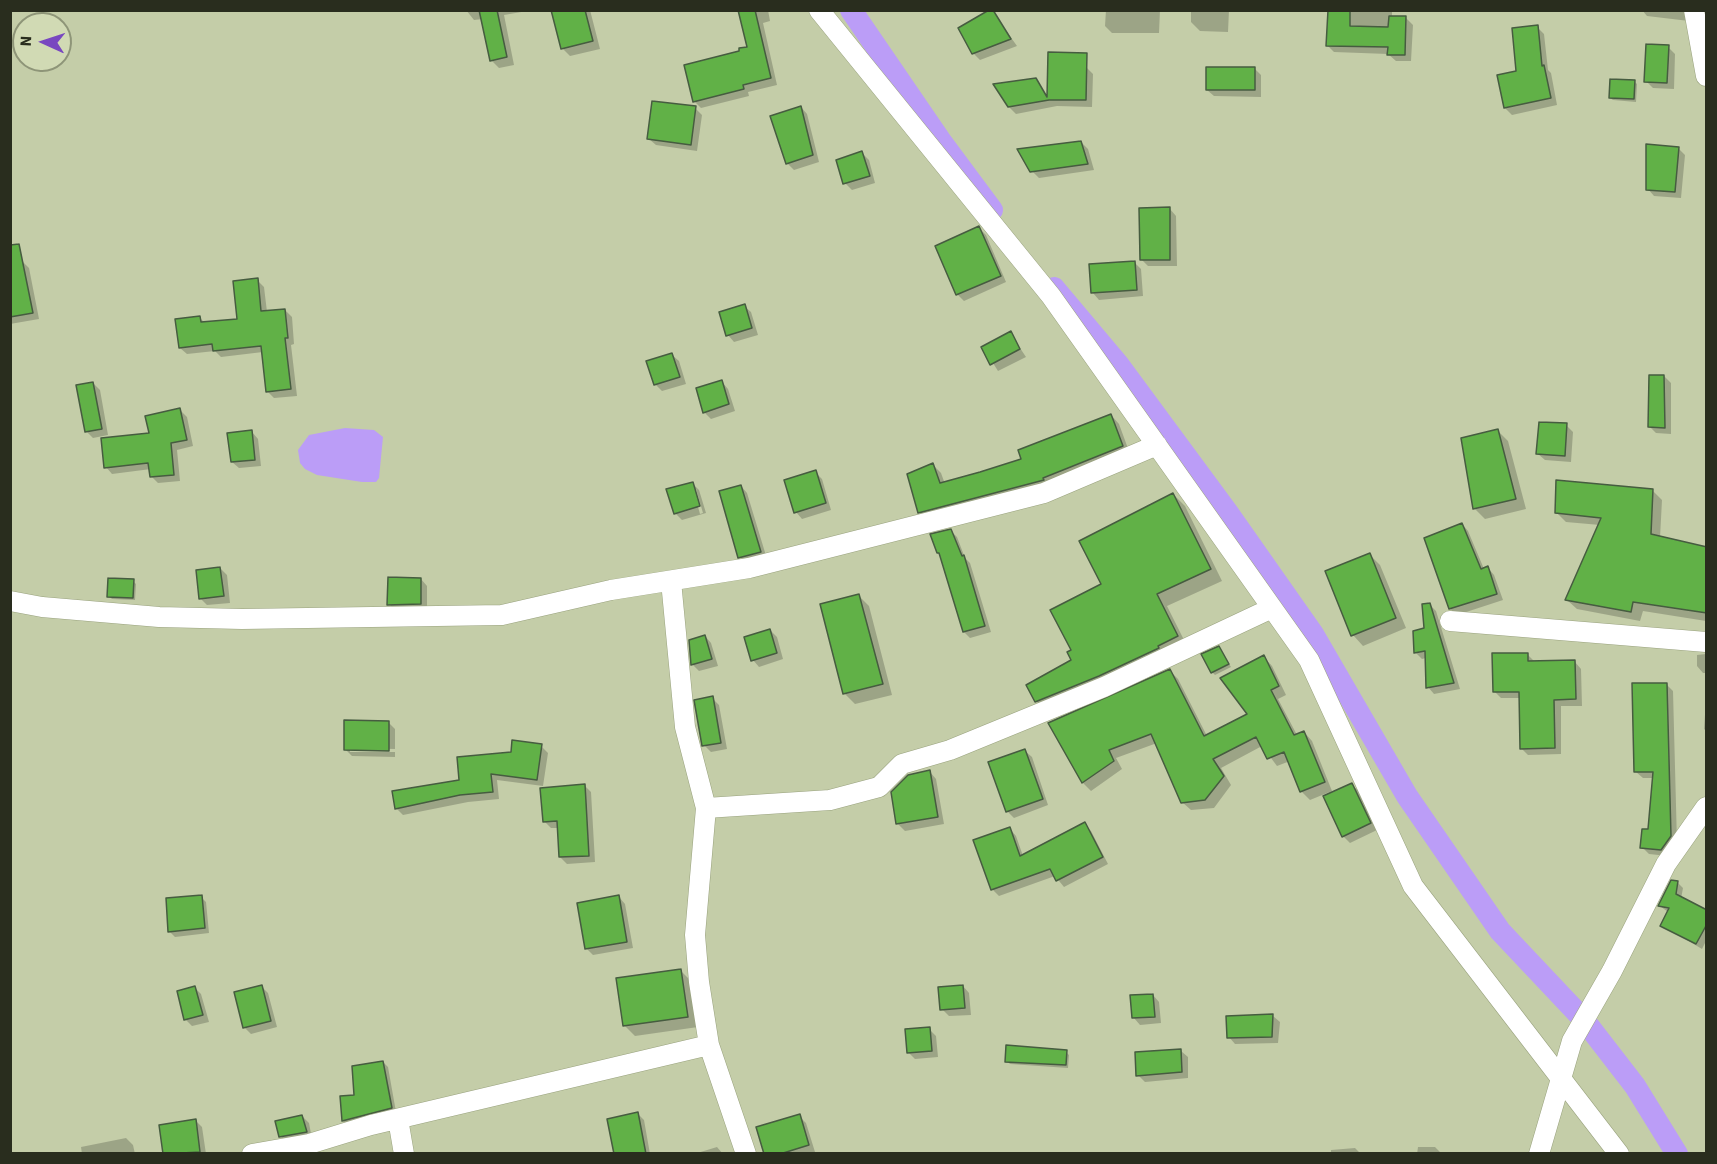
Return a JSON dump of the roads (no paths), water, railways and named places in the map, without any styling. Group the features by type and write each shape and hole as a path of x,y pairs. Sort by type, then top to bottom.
{"street":[{"path":"819,10 1051,296 1309,660 1413,886 1619,1154"},
{"path":"1694,10 1707,75"},
{"path":"10,601 42,608 159,617 466,618 502,615 601,592 749,568 1044,493 1157,445"},
{"path":"671,581 685,727 705,808 695,935 699,982 709,1044 746,1154"},
{"path":"705,808 830,800 879,787 902,764 961,745 1104,687 1272,608"},
{"path":"1450,621 1707,642"},
{"path":"1539,1154 1572,1041 1612,971 1666,864 1707,807"},
{"path":"252,1154 309,1144 398,1119 709,1044"},
{"path":"398,1119 404,1154"}],"waterway":[{"path":"851,10 940,140 992,210"},
{"path":"1054,288 1118,364 1228,513 1313,634 1407,796 1500,931 1584,1020 1635,1086 1677,1154"}]}
